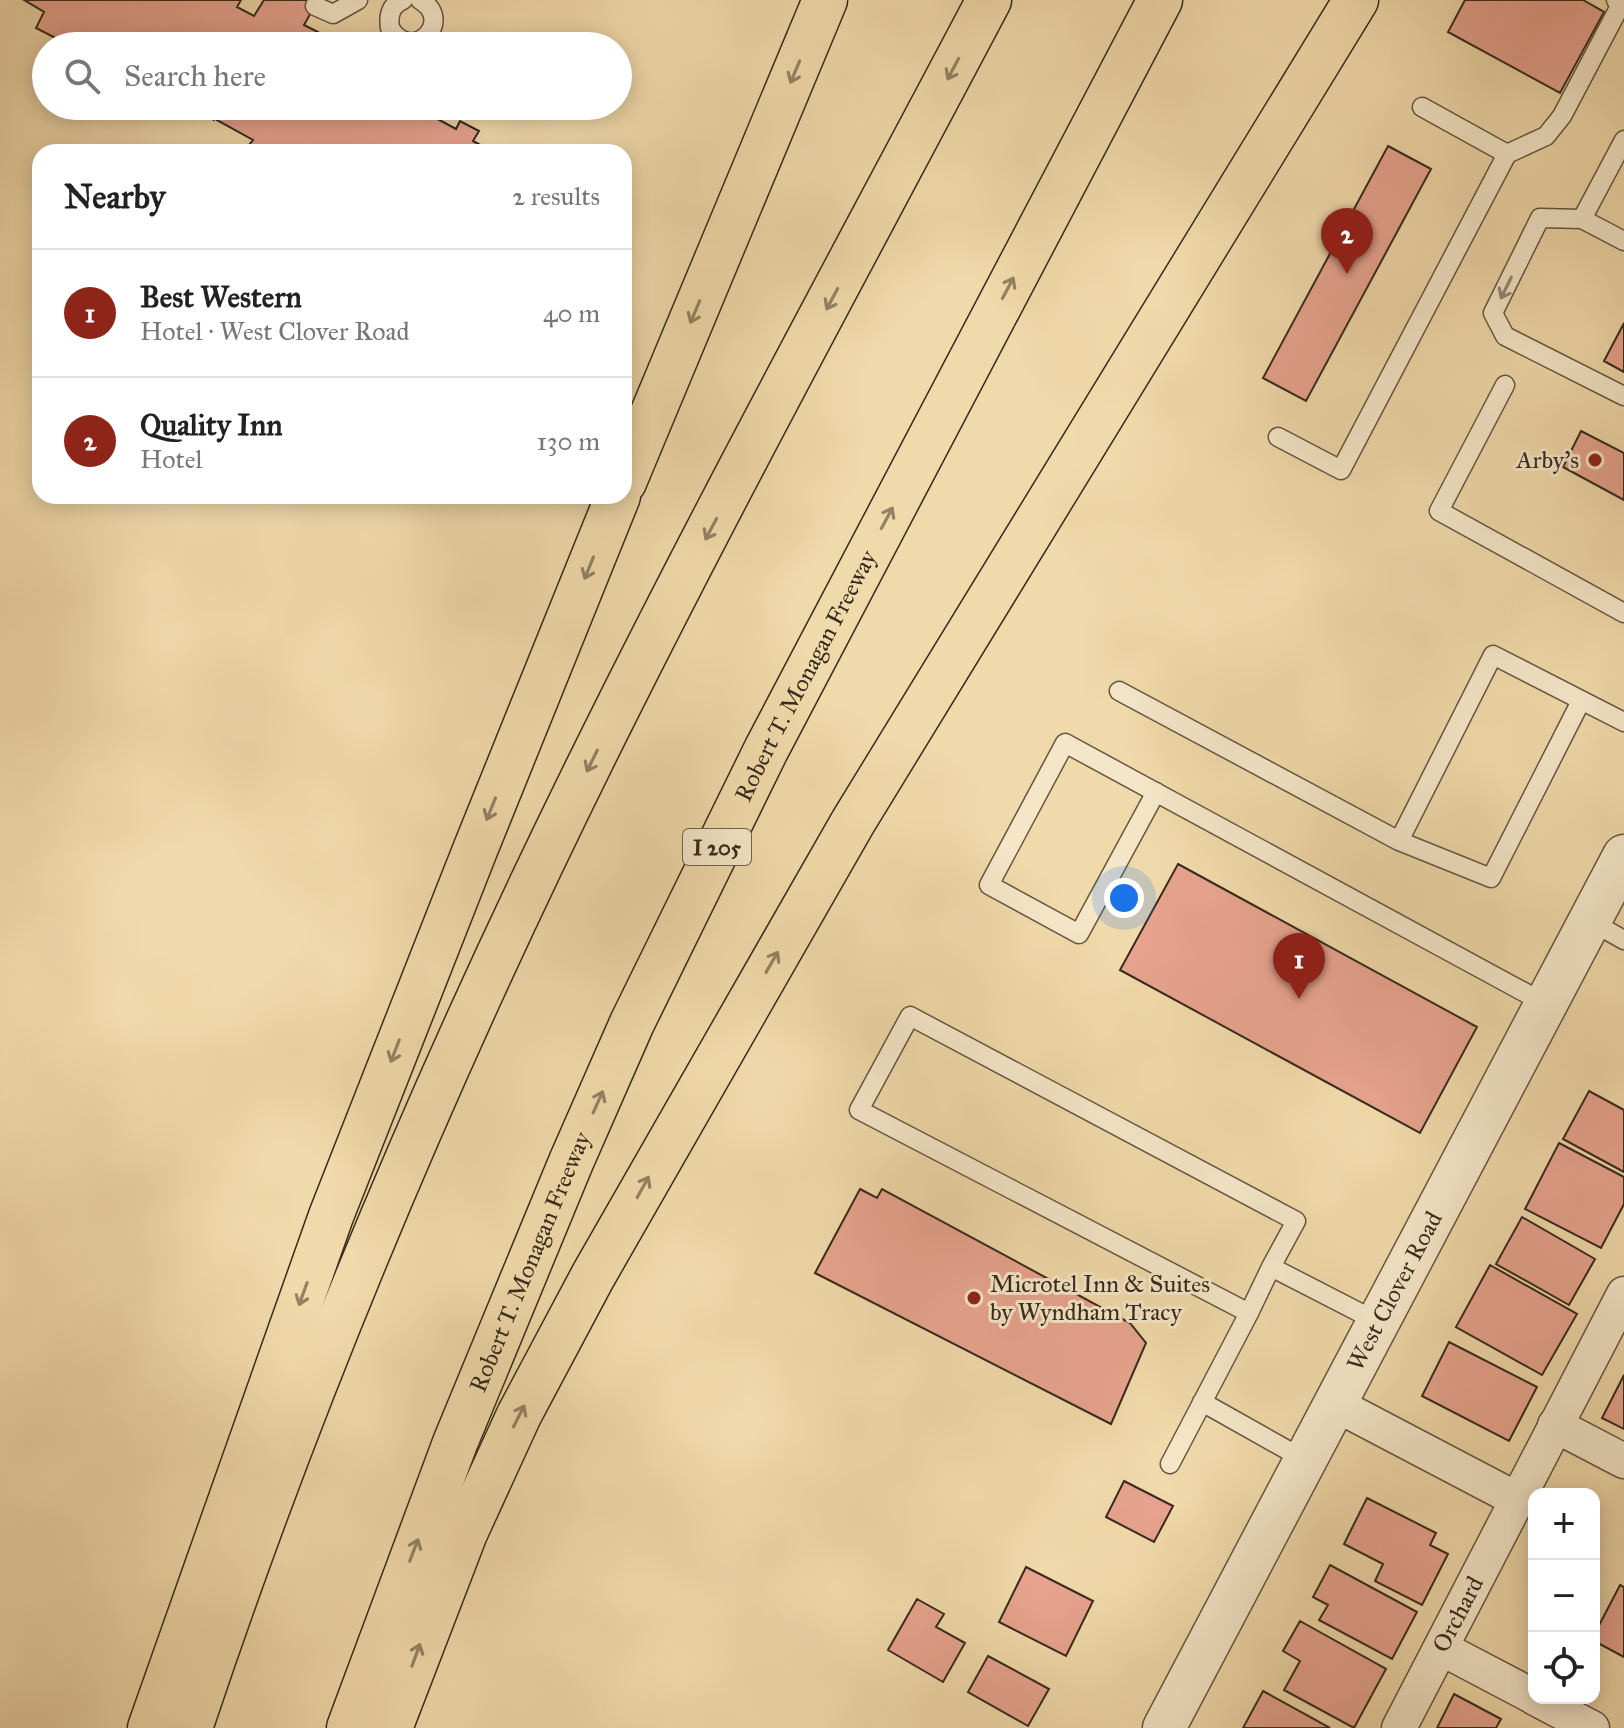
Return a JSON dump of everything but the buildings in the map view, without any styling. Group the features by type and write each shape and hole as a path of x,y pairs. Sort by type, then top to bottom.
{"highway":[{"path":"632,463 825,0"},
{"path":"190,1728 311,1396 362,1268 483,988 615,712 989,0"},
{"name":"Robert T. Monagan Freeway","path":"349,1728 455,1443 632,1023 780,723 1160,0"},
{"path":"390,1728 465,1533 519,1415 593,1276 853,822 1356,0"},
{"path":"150,1728 253,1430 337,1201 615,504"}],"street":[{"name":"West Clover Road","path":"1164,1728 1546,1004 1607,930 1624,856"},
{"name":"Orchard","path":"1399,1728 1624,1294"},
{"path":"1335,1404 1516,1499"},
{"path":"1555,1425 1624,1461"},
{"path":"1441,1648 1528,1694"},
{"path":"1546,1704 1592,1728"}],"lane":[{"path":"315,6 333,14 358,0"},
{"path":"394,32 390,28 391,13 394,6 403,0"},
{"path":"421,0 432,11 433,24 429,32"},
{"path":"1278,437 1341,470 1507,154 1546,136 1562,116 1620,6 1616,0"},
{"path":"1422,107 1507,154"},
{"path":"1582,219 1624,140"},
{"path":"1624,241 1582,219 1540,218 1493,313 1505,336 1624,396"},
{"path":"1505,385 1439,511 1624,613"},
{"path":"1399,841 1493,655 1624,722"},
{"path":"1119,691 1399,841 1491,878 1581,701"},
{"path":"1156,792 1079,934 989,885 1065,743 1156,792 1546,1004"},
{"path":"1170,1464 1249,1313 1271,1267 1296,1221 910,1016 859,1110 1249,1313"},
{"path":"1271,1267 1378,1322"},
{"path":"1202,1402 1305,1460"}],"place":[{"name":"Quality Inn","path":"1347,274"},
{"name":"Arby's","path":"1595,460"},
{"name":"Best Western","path":"1299,999"},
{"name":"Microtel Inn & Suites by Wyndham Tracy","path":"974,1298"}]}
